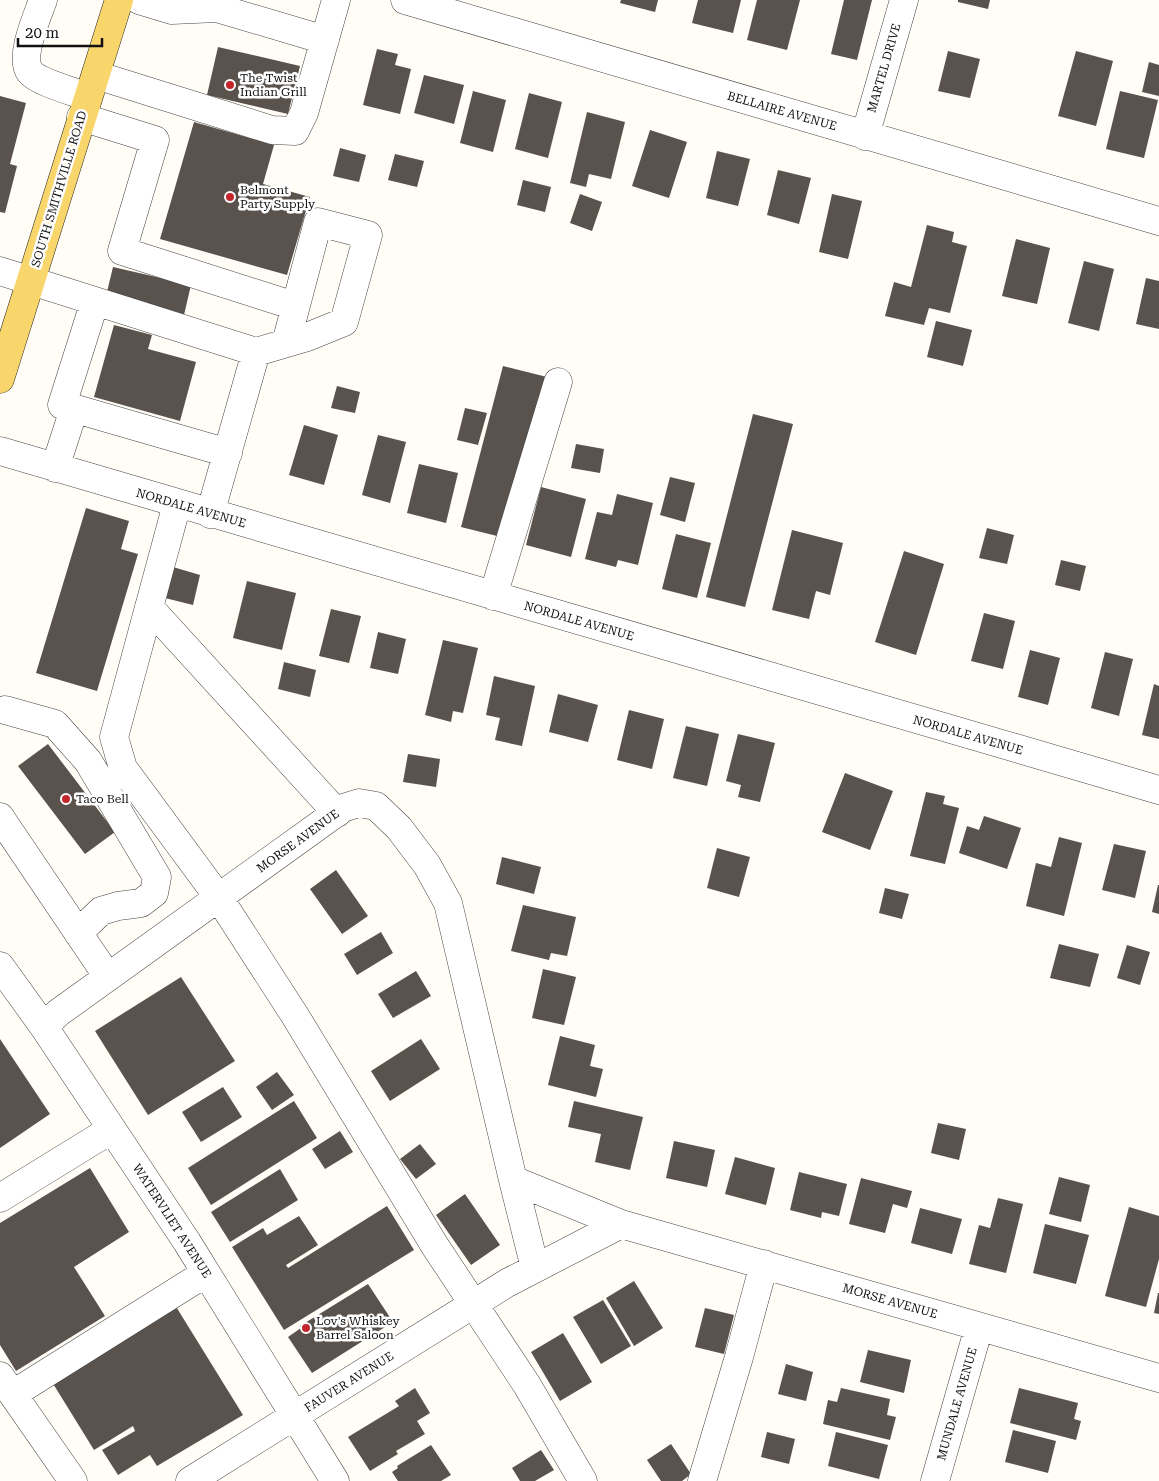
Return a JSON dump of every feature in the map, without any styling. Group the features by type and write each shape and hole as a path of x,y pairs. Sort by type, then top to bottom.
{"main road":[{"name":"SOUTH SMITHVILLE ROAD","path":"0,379 119,0"}],"street":[{"path":"43,0 27,50 27,62 30,72 43,81 88,96 272,130 295,131 304,113 336,0"},
{"path":"139,0 172,10 217,8 325,40"},
{"name":"BELLAIRE AVENUE","path":"405,0 464,8 865,136 1159,221"},
{"name":"MARTEL DRIVE","path":"865,136 904,0"},
{"path":"88,96 155,140 122,251 295,306"},
{"path":"0,271 256,352 307,337 344,322 368,235 318,222 286,343"},
{"path":"95,301 62,405 228,453"},
{"path":"210,514 256,352"},
{"path":"493,596 558,382"},
{"path":"55,468 74,409"},
{"name":"NORDALE AVENUE","path":"0,451 210,514 1159,790"},
{"path":"177,504 114,737 123,768 219,898 294,1014 435,1246 527,1385 583,1481"},
{"path":"149,607 337,813"},
{"path":"2,715 55,724 88,761 157,877 154,893 141,903 118,906 101,911 78,933"},
{"name":"MORSE AVENUE","path":"44,1027 58,1013 343,808 359,803 376,806 399,828 427,865 448,903 535,1268"},
{"path":"0,817 108,978"},
{"name":"WATERVLIET AVENUE","path":"0,966 44,1027 206,1273 335,1481"},
{"path":"0,1198 112,1129"},
{"name":"MORSE AVENUE","path":"513,1180 621,1224 1159,1378"},
{"path":"535,1268 621,1224"},
{"path":"702,1481 739,1357 764,1264"},
{"name":"FAUVER AVENUE","path":"190,1481 535,1268"},
{"path":"73,1481 6,1385 206,1273"},
{"name":"MUNDALE AVENUE","path":"935,1481 979,1328"}],"building":[{"path":"621,0 658,0 655,12 620,3"},
{"path":"698,0 741,0 733,33 692,23"},
{"path":"757,0 800,0 787,50 747,40"},
{"path":"844,0 872,0 857,60 831,54"},
{"path":"958,0 990,0 988,9 958,2"},
{"path":"218,47 300,66 288,114 207,95"},
{"path":"377,49 398,54 395,65 411,69 400,114 363,105"},
{"path":"948,51 980,59 970,98 938,91"},
{"path":"1076,51 1113,61 1096,126 1058,116"},
{"path":"1149,62 1159,65 1159,96 1142,92"},
{"path":"424,75 464,85 454,124 414,113"},
{"path":"473,91 506,100 493,152 460,143"},
{"path":"1120,91 1158,100 1144,158 1106,149"},
{"path":"529,93 562,102 548,158 515,149"},
{"path":"0,96 26,103 10,164 17,166 5,213 0,212"},
{"path":"587,112 625,122 611,179 589,174 586,187 570,183"},
{"path":"194,122 274,145 263,184 310,197 287,275 160,239"},
{"path":"650,130 687,142 669,198 632,186"},
{"path":"340,148 366,155 359,182 333,176"},
{"path":"717,151 750,159 738,206 706,198"},
{"path":"395,154 424,161 417,187 388,180"},
{"path":"778,170 811,178 799,224 767,215"},
{"path":"523,180 551,187 545,212 517,205"},
{"path":"580,194 602,202 592,231 570,223"},
{"path":"832,194 862,201 848,259 819,252"},
{"path":"927,225 954,232 952,242 967,246 950,313 929,308 924,325 885,316 894,282 911,287"},
{"path":"1016,239 1050,248 1037,304 1002,296"},
{"path":"1084,261 1114,269 1099,331 1068,323"},
{"path":"113,267 191,285 184,315 106,296"},
{"path":"1146,278 1159,281 1159,329 1136,324"},
{"path":"936,321 972,330 963,366 927,357"},
{"path":"114,325 152,335 148,349 196,362 180,421 94,397"},
{"path":"503,366 547,377 505,538 461,527"},
{"path":"337,386 360,392 355,413 331,408"},
{"path":"465,408 487,413 478,445 457,440"},
{"path":"753,414 793,424 745,607 706,597"},
{"path":"304,425 338,435 324,485 289,475"},
{"path":"378,435 406,442 390,503 362,495"},
{"path":"576,444 604,449 600,473 571,468"},
{"path":"419,464 458,473 446,523 407,513"},
{"path":"670,477 695,483 685,522 660,515"},
{"path":"541,487 586,499 571,557 526,545"},
{"path":"617,494 653,503 638,565 618,560 616,567 585,559 597,512 612,515"},
{"path":"86,508 129,521 121,549 138,554 97,691 36,673"},
{"path":"987,528 1014,535 1007,564 979,558"},
{"path":"792,530 843,543 830,595 816,591 809,619 772,610"},
{"path":"676,534 711,543 697,598 662,589"},
{"path":"904,551 944,564 916,655 875,642"},
{"path":"1061,560 1086,566 1080,591 1055,585"},
{"path":"173,567 200,575 193,605 165,598"},
{"path":"247,581 296,593 282,650 233,638"},
{"path":"331,609 361,616 349,663 319,656"},
{"path":"984,613 1015,621 1003,669 971,661"},
{"path":"378,632 406,639 398,674 370,668"},
{"path":"443,640 478,648 463,713 453,711 451,722 425,715"},
{"path":"1030,650 1060,658 1048,705 1018,697"},
{"path":"1105,652 1133,659 1119,716 1091,708"},
{"path":"284,662 316,670 310,697 278,689"},
{"path":"494,676 535,686 522,746 495,740 500,718 486,715"},
{"path":"1154,684 1159,686 1159,739 1142,735"},
{"path":"558,694 598,705 588,742 549,732"},
{"path":"629,710 664,719 652,769 617,760"},
{"path":"686,726 719,734 707,786 673,778"},
{"path":"738,734 775,743 760,802 738,797 741,785 726,781"},
{"name":"Taco Bell","path":"48,744 115,832 85,854 18,766"},
{"path":"408,754 440,759 436,787 403,782"},
{"path":"845,773 893,791 870,850 822,832"},
{"path":"926,792 945,796 943,804 959,808 945,864 910,856"},
{"path":"984,816 1021,828 1007,869 959,853 967,826 979,830"},
{"path":"1059,837 1082,843 1064,916 1026,906 1036,863 1051,867"},
{"path":"1114,844 1146,851 1135,898 1102,890"},
{"path":"717,848 750,857 739,897 707,888"},
{"path":"502,857 541,867 534,894 496,884"},
{"path":"336,870 368,916 342,934 310,889"},
{"path":"1159,885 1159,914 1152,912"},
{"path":"885,888 909,894 902,919 879,913"},
{"path":"523,905 576,917 567,956 551,953 549,960 511,951"},
{"path":"381,932 393,953 357,975 344,954"},
{"path":"1059,944 1099,954 1090,987 1050,978"},
{"path":"1127,945 1150,952 1140,985 1117,978"},
{"path":"543,969 576,977 564,1025 532,1018"},
{"path":"416,971 431,996 393,1018 378,994"},
{"path":"181,977 235,1061 148,1115 95,1031"},
{"path":"560,1036 595,1045 590,1066 603,1069 596,1097 548,1085"},
{"path":"0,1039 50,1114 0,1148"},
{"path":"421,1039 440,1069 390,1101 371,1071"},
{"path":"277,1072 294,1095 272,1110 256,1087"},
{"path":"223,1087 242,1117 201,1142 182,1112"},
{"path":"294,1101 317,1138 211,1205 188,1168"},
{"path":"574,1101 643,1117 630,1170 595,1162 601,1134 568,1127"},
{"path":"938,1123 966,1129 959,1160 931,1153"},
{"path":"340,1131 353,1152 325,1169 312,1149"},
{"path":"674,1141 715,1150 707,1187 666,1178"},
{"path":"420,1144 436,1164 416,1179 400,1159"},
{"path":"735,1157 775,1168 766,1205 725,1194"},
{"path":"90,1168 129,1232 74,1267 105,1316 16,1371 0,1345 0,1223"},
{"path":"280,1169 298,1200 230,1242 211,1212"},
{"path":"799,1172 847,1184 839,1216 822,1212 821,1218 790,1210"},
{"path":"1059,1177 1090,1185 1081,1222 1049,1214"},
{"path":"861,1178 912,1191 907,1208 893,1204 885,1233 849,1224"},
{"path":"465,1194 500,1245 471,1265 436,1215"},
{"path":"998,1198 1023,1204 1006,1273 969,1264 979,1225 990,1228"},
{"path":"387,1206 414,1250 284,1330 232,1247 263,1228 267,1235 299,1216 318,1245 286,1265 288,1268"},
{"path":"1129,1207 1159,1216 1159,1259 1146,1307 1105,1296"},
{"path":"920,1208 962,1219 952,1254 911,1243"},
{"path":"1045,1224 1089,1235 1076,1284 1033,1273"},
{"path":"634,1281 663,1328 634,1346 606,1298"},
{"path":"368,1284 393,1322 312,1373 288,1337 301,1328 300,1326"},
{"path":"1159,1293 1159,1314 1154,1313"},
{"path":"603,1300 631,1346 601,1364 573,1317"},
{"path":"175,1305 243,1415 157,1466 150,1455 118,1475 102,1450 135,1431 133,1426 94,1450 52,1382"},
{"path":"705,1308 734,1315 724,1354 695,1347"},
{"path":"563,1333 592,1382 560,1401 531,1352"},
{"path":"868,1350 911,1360 904,1393 860,1382"},
{"path":"786,1364 813,1372 806,1401 778,1394"},
{"path":"415,1388 430,1413 417,1421 425,1434 396,1451 398,1454 370,1471 348,1437 399,1406 395,1401"},
{"path":"841,1388 890,1399 887,1415 896,1417 890,1440 823,1424 828,1400 837,1402"},
{"path":"1019,1388 1078,1403 1074,1419 1081,1421 1076,1440 1010,1423"},
{"path":"1013,1430 1056,1441 1048,1473 1005,1462"},
{"path":"767,1432 795,1439 789,1464 761,1457"},
{"path":"836,1432 888,1445 879,1479 828,1466"},
{"path":"671,1444 691,1474 682,1481 661,1481 647,1460"},
{"path":"431,1445 451,1475 441,1481 398,1481 392,1472 398,1468 397,1466"},
{"path":"541,1450 554,1470 535,1481 520,1481 512,1468"}],"place":[{"name":"The Twist Indian Grill","path":"230,85"},
{"name":"Belmont Party Supply","path":"230,197"},
{"name":"Taco Bell","path":"66,799"},
{"name":"Lov's Whiskey Barrel Saloon","path":"306,1328"}]}
